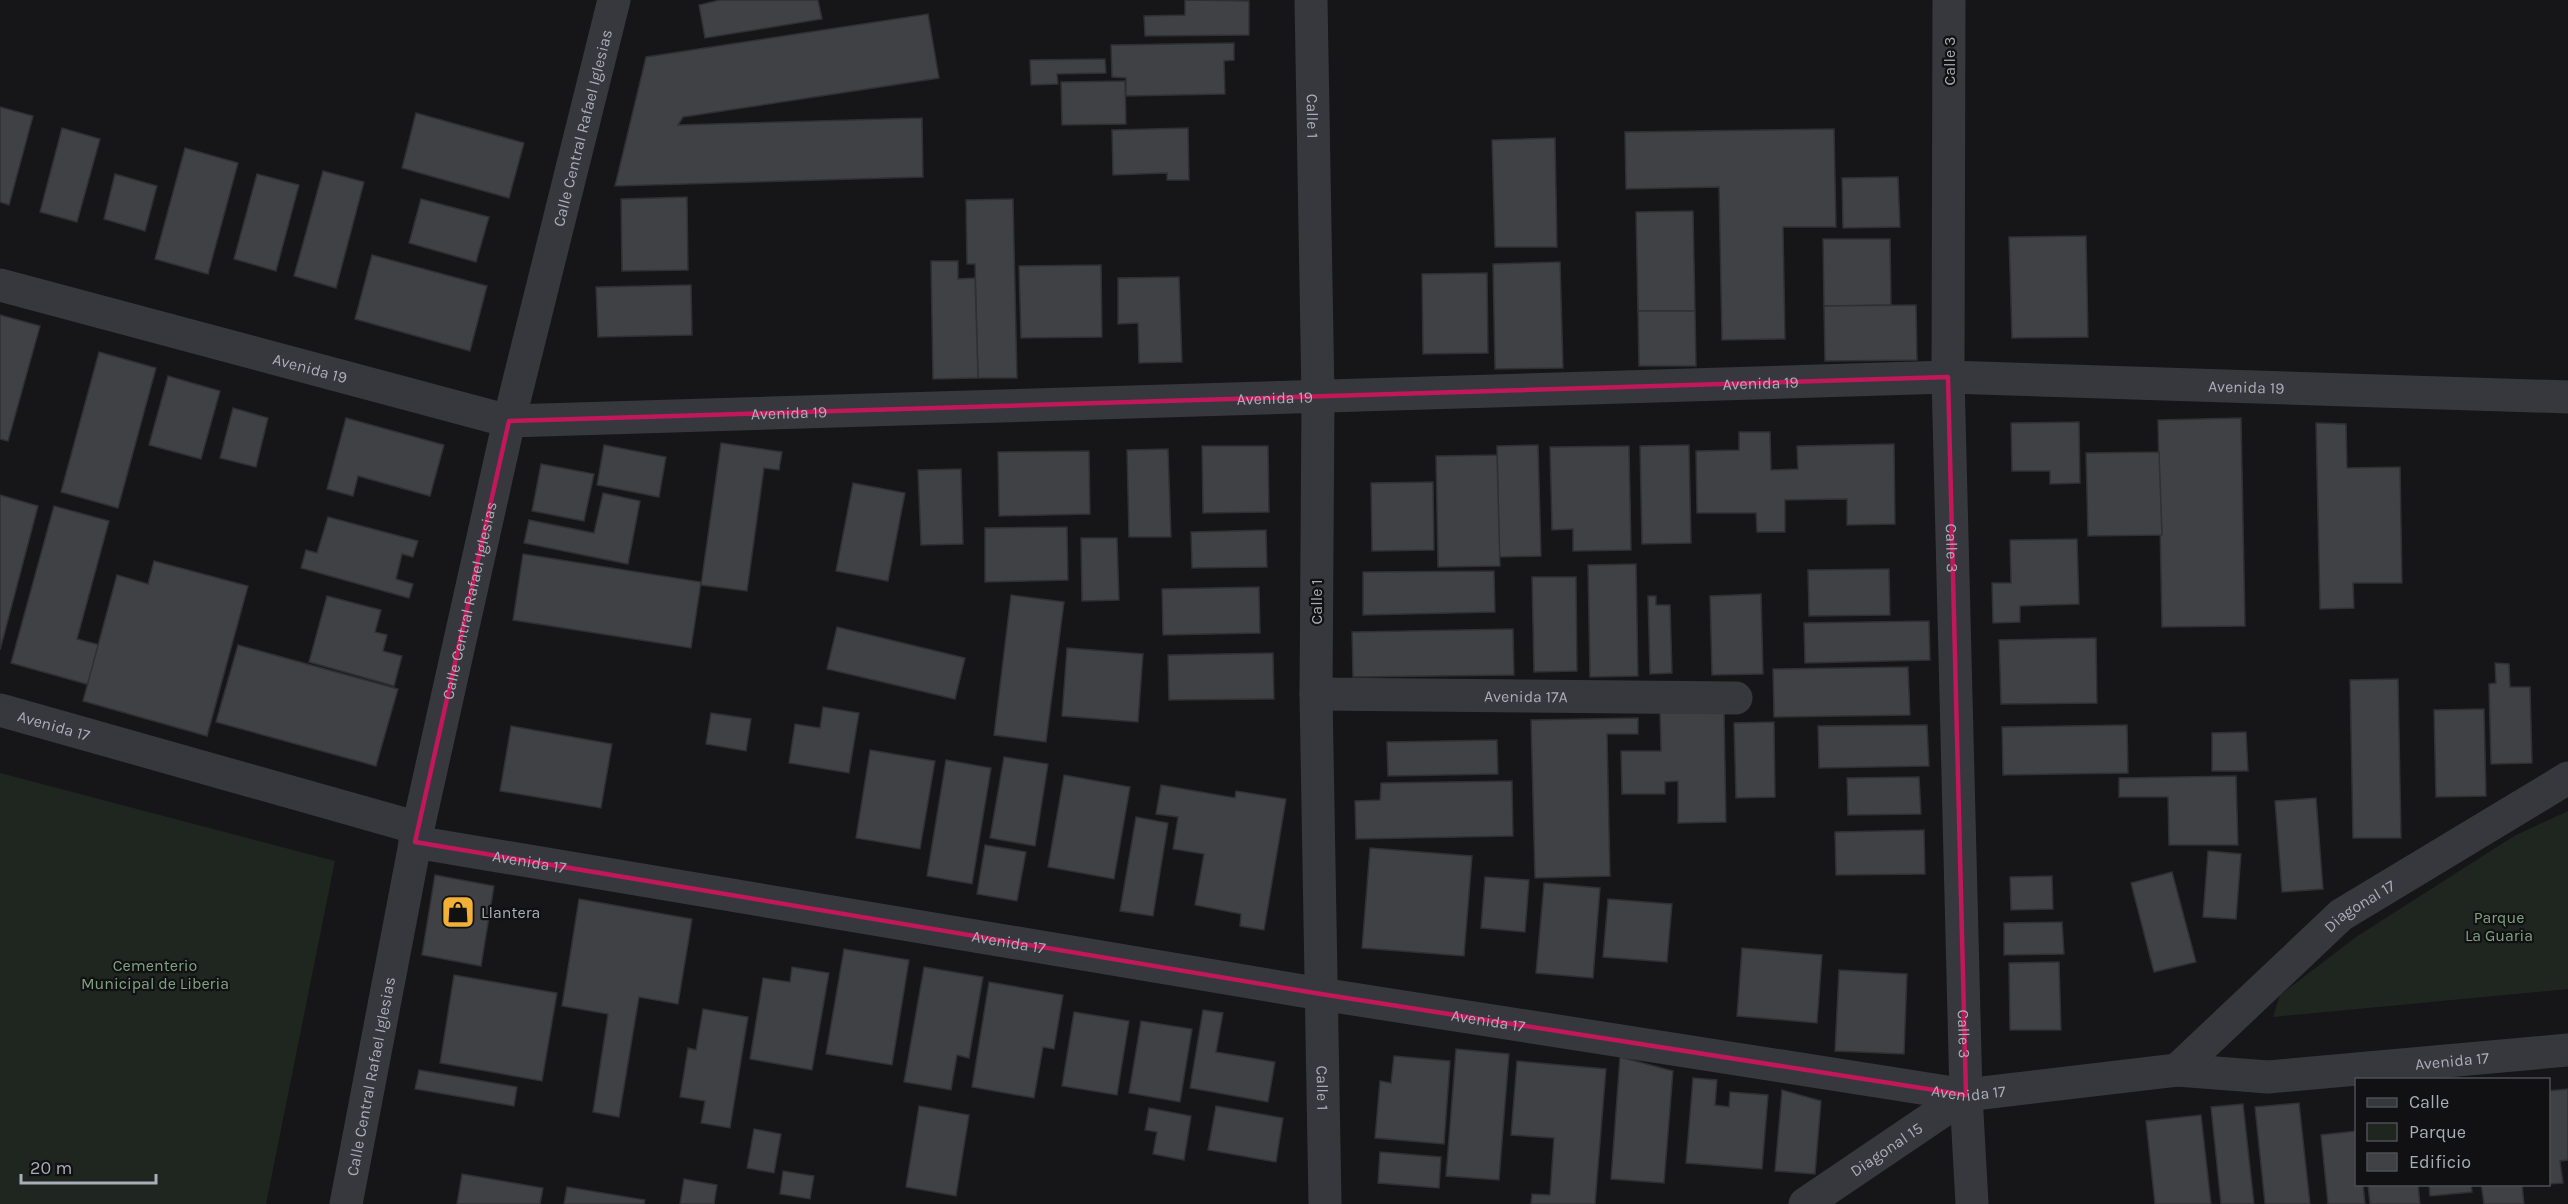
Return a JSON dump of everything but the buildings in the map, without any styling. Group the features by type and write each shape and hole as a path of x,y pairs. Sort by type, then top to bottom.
{"street":[{"name":"Calle Central Rafael Iglesias","path":"346,1204 416,835 509,421 614,0"},
{"name":"Calle 1","path":"1311,0 1318,397 1316,694 1325,1204"},
{"name":"Calle 3","path":"1949,0 1948,377 1966,1095 1972,1204"},
{"name":"Avenida 19","path":"0,285 509,421 1948,377 2568,397"},
{"name":"Avenida 17A","path":"1316,694 1736,698"},
{"name":"Avenida 17","path":"0,710 416,835 1321,994 1966,1095 2177,1070 2268,1077 2568,1050"},
{"name":"Diagonal 17","path":"2177,1070 2341,915 2568,778"},
{"name":"Diagonal 15","path":"1805,1204 1966,1095"}],"highlighted area":[{"path":"1948,377 1966,1095 1321,994 415,842 509,421"}],"green space":[{"name":"Cementerio Municipal de Liberia","path":"0,773 335,861 266,1204 0,1204"},
{"name":"Parque La Guaria","path":"2568,811 2568,989 2273,1017 2280,995 2356,937 2514,836"}],"place":[{"name":"Llantera","path":"458,912"}]}
